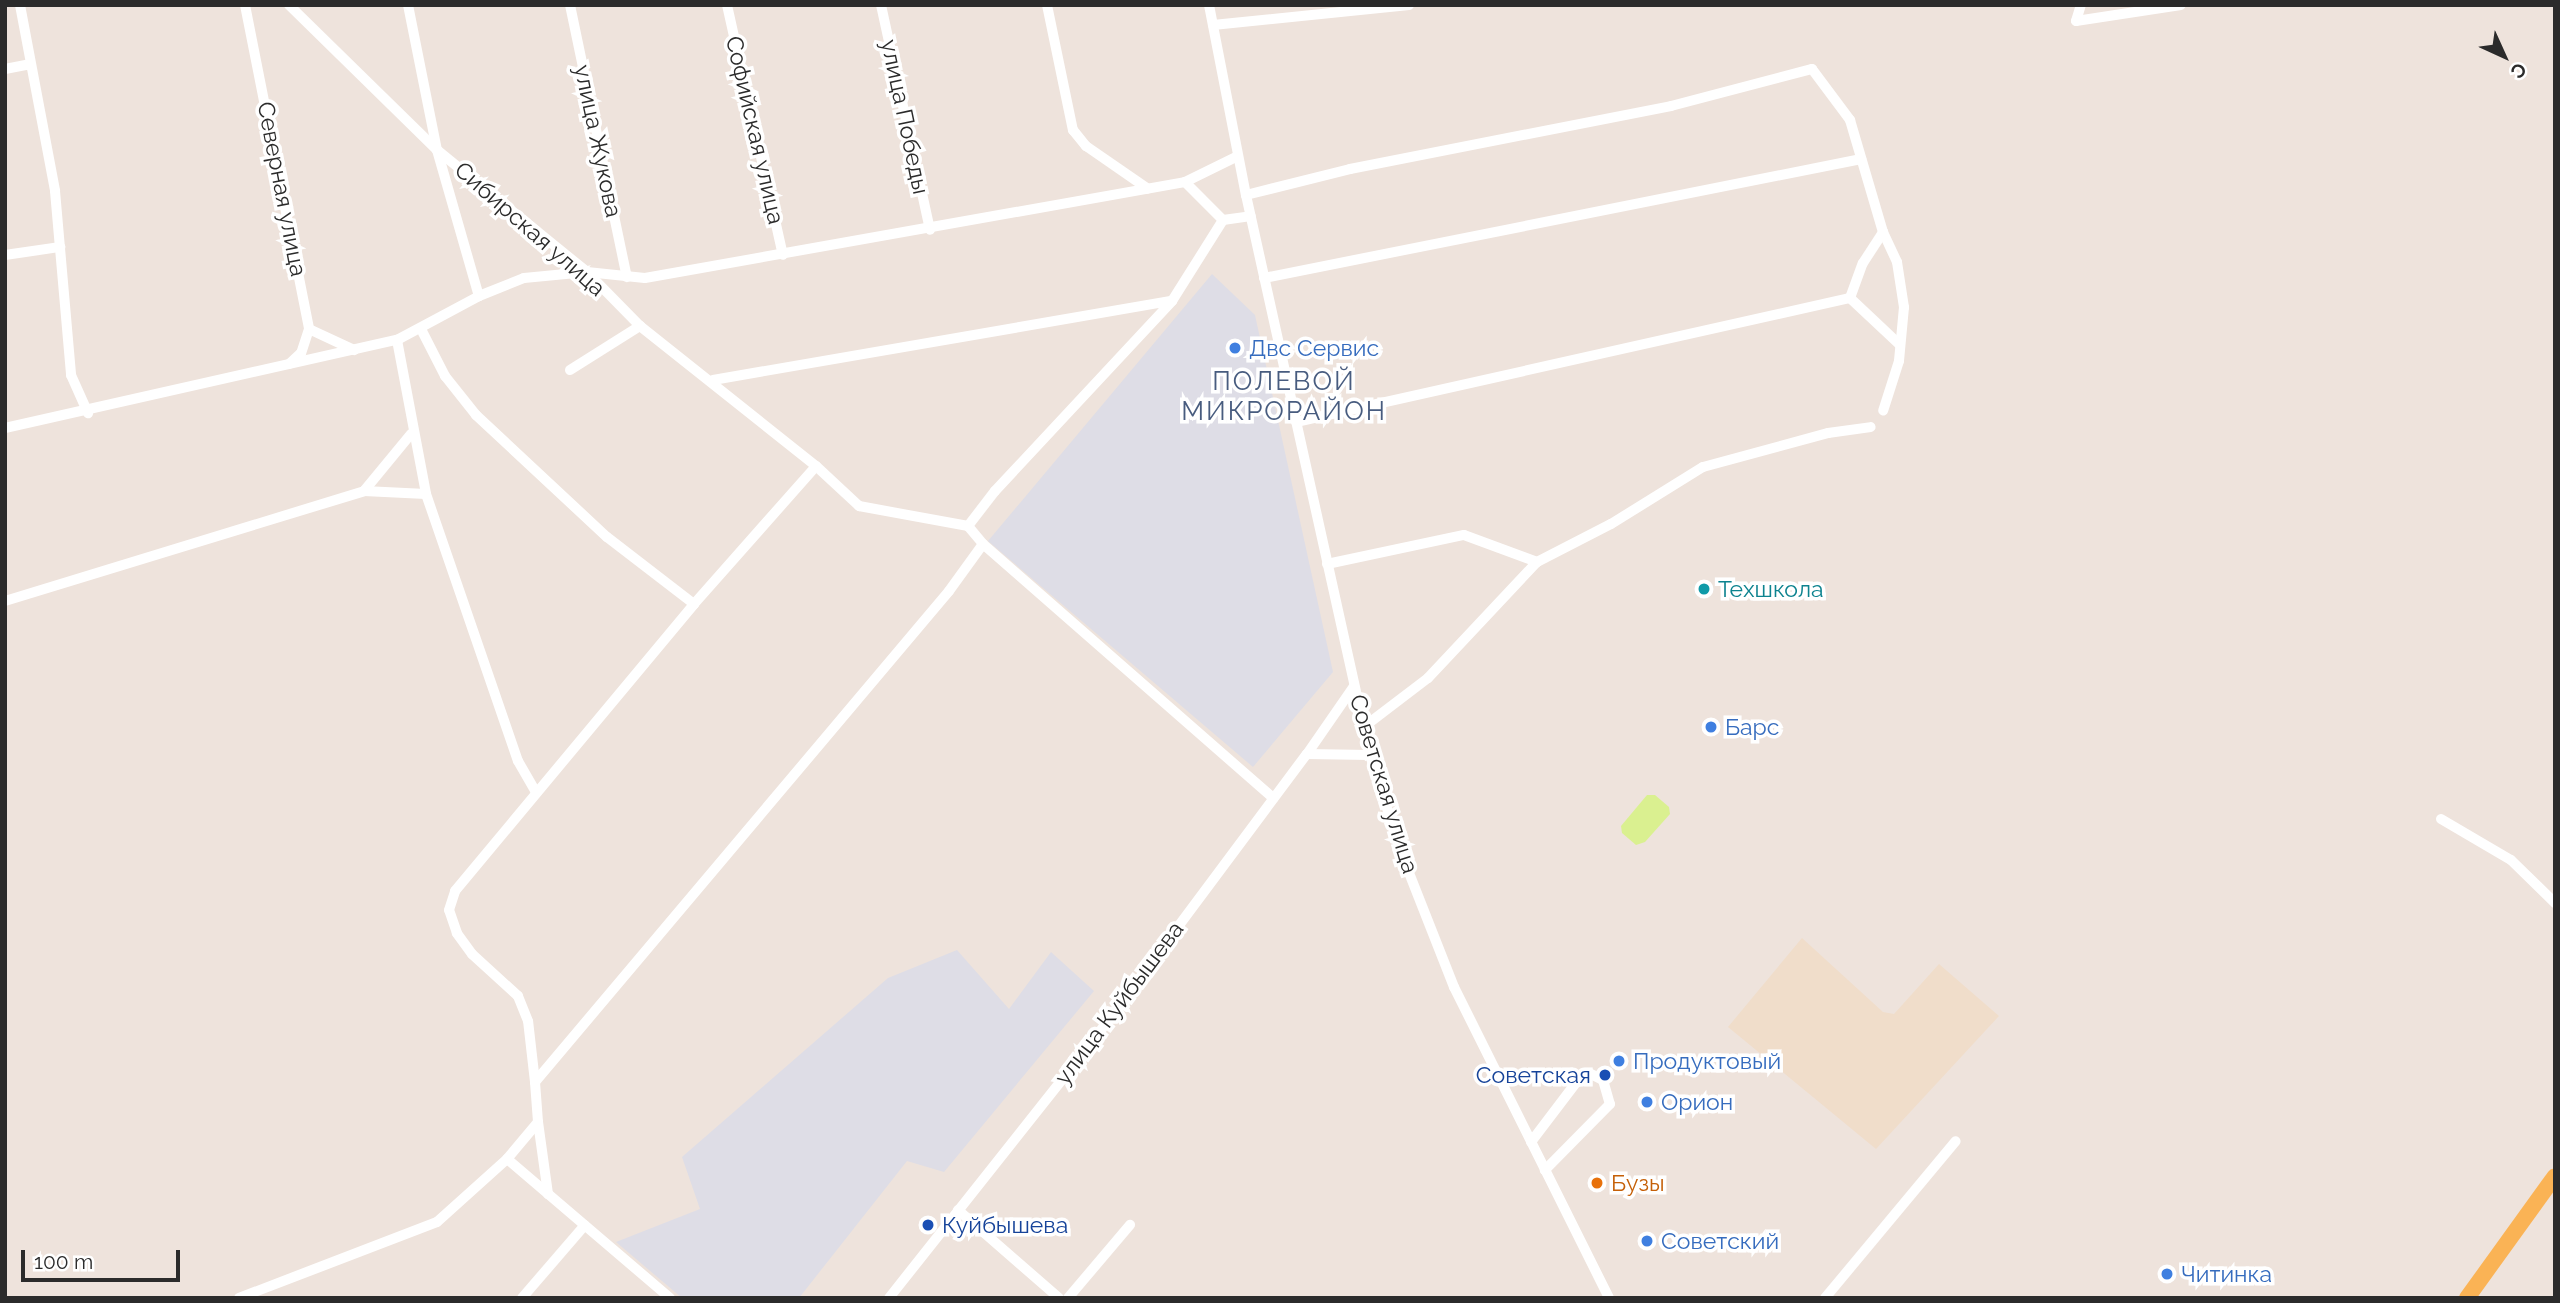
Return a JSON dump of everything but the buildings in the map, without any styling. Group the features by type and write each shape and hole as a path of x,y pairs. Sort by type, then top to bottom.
{"main road":[{"path":"2467,1298 2555,1176"}],"street":[{"path":"20,5 55,191 71,375 88,413"},
{"name":"Северная улица","path":"245,5 309,329"},
{"name":"Сибирская улица","path":"289,5 438,150 587,272 640,326 713,380 816,466 859,506 968,526"},
{"path":"408,5 438,150 479,296"},
{"name":"улица Жукова","path":"570,5 627,277"},
{"name":"Софийская улица","path":"727,5 783,255"},
{"name":"улица Победы","path":"881,5 930,230"},
{"path":"1047,5 1073,130 1086,146 1148,189"},
{"name":"Советская улица","path":"1209,5 1245,195 1370,755 1402,855 1454,986 1609,1298"},
{"path":"1213,24 1409,5"},
{"path":"2079,14 2092,5"},
{"path":"2079,14 2182,5"},
{"path":"5,69 30,64"},
{"path":"1245,195 1350,169 1671,106 1812,69 1850,120 1883,232 1897,262 1904,307 1899,361 1883,411"},
{"path":"5,428 88,413 397,340 479,296 524,278 587,272 627,277 783,255 930,230 1185,182 1238,156"},
{"path":"1264,278 1861,159"},
{"path":"1185,182 1223,219"},
{"path":"1223,219 1251,216"},
{"path":"1223,219 1172,301 995,491 968,526 983,544 1273,798"},
{"path":"1850,299 1863,263 1883,232"},
{"path":"5,255 60,247"},
{"path":"1850,299 1899,344"},
{"path":"1296,422 1850,299"},
{"path":"713,380 1172,301"},
{"path":"569,370 640,326"},
{"path":"287,366 301,353 309,329 354,350"},
{"path":"421,329 444,376 484,424 607,537 694,604"},
{"path":"397,340 413,407 411,434 426,494 518,761 536,792"},
{"path":"1364,726 1428,678 1537,562 1611,524 1703,467 1828,433 1871,427"},
{"path":"364,491 411,434"},
{"path":"548,1194 528,1021 517,996 472,954 449,910 455,891 694,604 816,466"},
{"path":"5,601 364,491 426,494"},
{"path":"1327,564 1464,535 1537,562"},
{"path":"535,1082 949,591 983,544"},
{"name":"улица Куйбышева","path":"889,1298 1098,1034 1307,754 1354,686"},
{"path":"1307,754 1370,755"},
{"path":"2441,819 2511,860 2555,903"},
{"path":"1531,1142 1578,1080 1589,1073 1603,1080 1610,1104 1545,1170"},
{"path":"239,1298 437,1222 506,1160 538,1122"},
{"path":"1825,1298 1956,1141"},
{"path":"506,1160 670,1298"},
{"path":"958,1210 1059,1298"},
{"path":"524,1297 584,1224"},
{"path":"1068,1298 1130,1225"}],"shaded area":[{"path":"1212,274 1255,315 1333,672 1253,767 988,541"},
{"path":"1802,938 1883,1012 1894,1014 1939,964 1999,1016 1876,1149 1728,1027"},
{"path":"957,950 1009,1009 1051,952 1094,991 944,1172 907,1161 799,1298 682,1298 616,1242 700,1209 682,1157 888,978"}],"green space":[{"path":"1647,795 1655,795 1669,807 1670,814 1645,842 1636,845 1622,833 1621,826"}],"place":[{"name":"Двс Сервис","path":"1235,348"},
{"name":"Техшкола","path":"1704,589"},
{"name":"Барс","path":"1711,727"},
{"name":"Продуктовый","path":"1619,1061"},
{"name":"Советская","path":"1605,1075"},
{"name":"Орион","path":"1647,1102"},
{"name":"Бузы","path":"1597,1183"},
{"name":"Куйбышева","path":"928,1225"},
{"name":"Советский","path":"1647,1241"},
{"name":"Читинка","path":"2167,1274"}],"district":[{"name":"ПОЛЕВОЙ МИКРОРАЙОН","path":"1284,397"}]}
